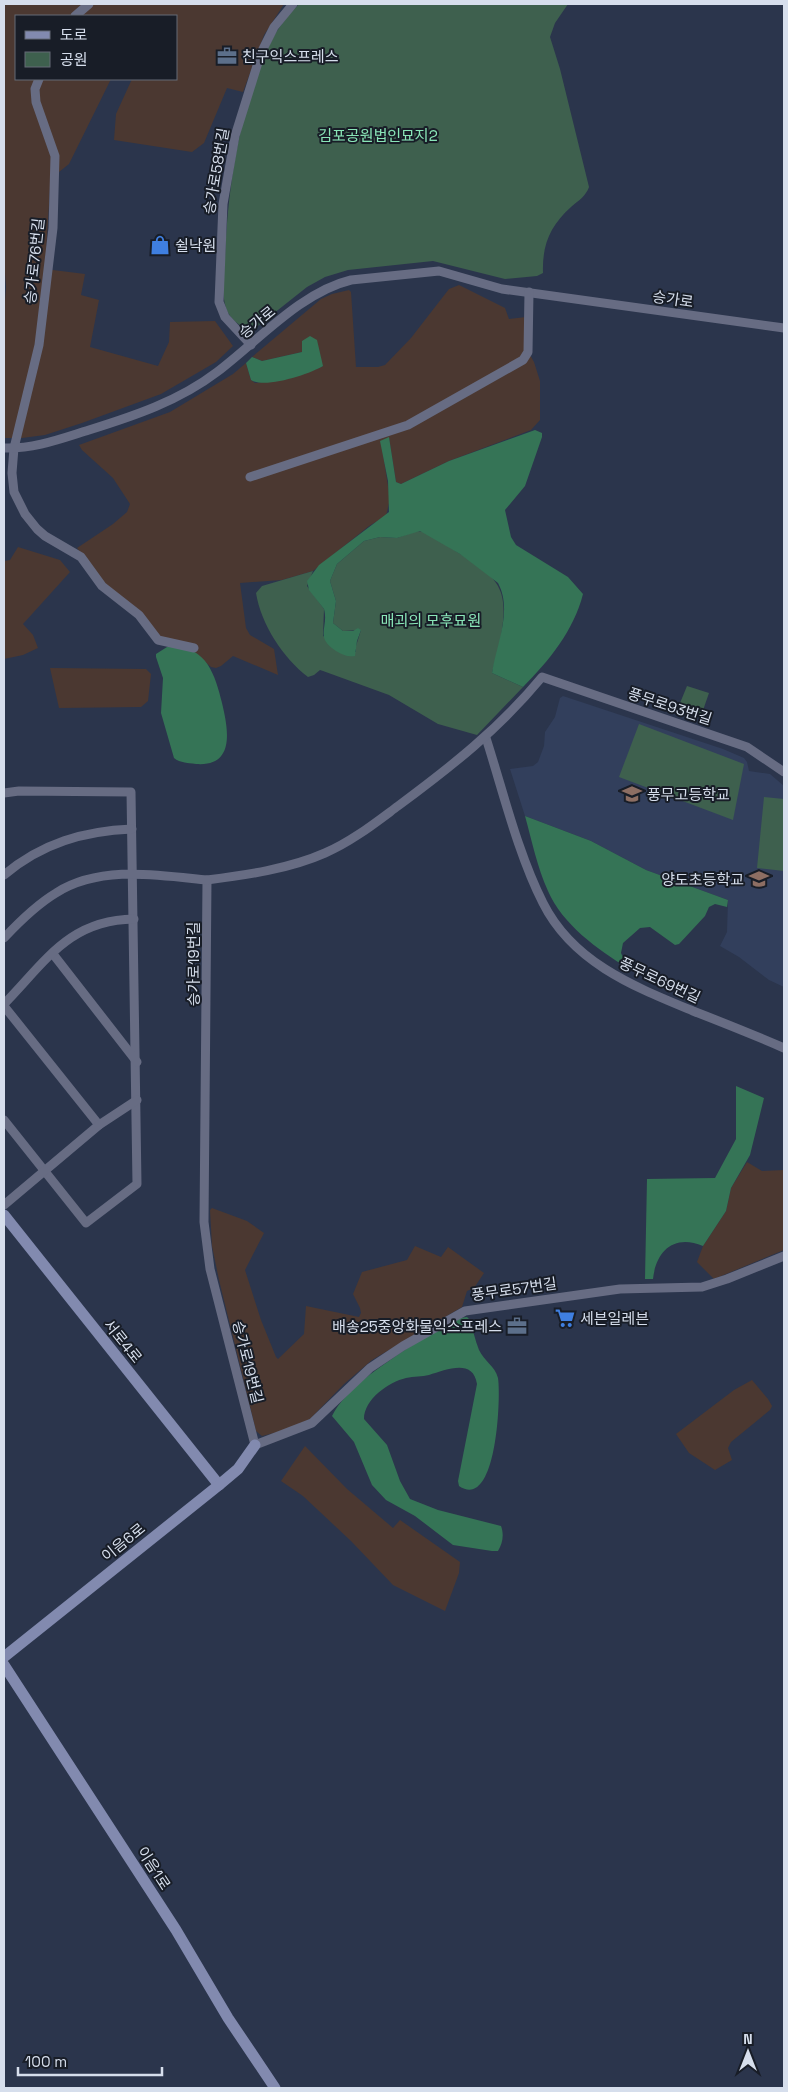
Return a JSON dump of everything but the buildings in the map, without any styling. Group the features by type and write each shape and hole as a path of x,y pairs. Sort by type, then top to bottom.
{"street":[{"path":"76,15 89,4"},
{"name":"승가로58번길","path":"251,346 225,317 219,302 223,204 233,143 262,53 274,27 293,4"},
{"name":"승가로76번길","path":"14,448 39,345 53,228 55,156 36,102 35,89 39,80"},
{"name":"승가로","path":"4,448 50,443 162,405 204,382 314,295 338,283 351,280 439,271 492,286 784,328"},
{"path":"250,476 408,425 523,360 528,352 529,292"},
{"path":"14,448 12,473 14,492 25,514 37,529 45,536 81,557 102,586 139,615 158,640 194,648"},
{"name":"풍무로93번길","path":"486,738 542,677 748,747 784,772"},
{"path":"4,938 40,904 65,888 88,880 134,874 207,880 284,866 326,853 381,818 486,738"},
{"name":"풍무로69번길","path":"486,738 535,886 553,919 572,943 587,957 631,984 784,1048"},
{"path":"4,793 19,790 131,792 137,1062 137,1184 86,1223 46,1170 4,1120"},
{"path":"4,875 16,864 64,839 95,832 132,829"},
{"name":"승가로19번길","path":"207,880 205,1234 214,1286 255,1445"},
{"path":"98,1125 4,1005 68,938 82,930 106,921 134,920"},
{"path":"53,954 137,1062"},
{"path":"4,1206 98,1125 136,1100"},
{"name":"서로4로","path":"4,1215 219,1485"},
{"name":"풍무로57번길","path":"255,1445 312,1423 370,1368 402,1346 465,1311 620,1289 702,1287 727,1280 784,1256"},
{"name":"이음6로","path":"4,1657 238,1469 255,1445"},
{"name":"이음1로","path":"4,1665 176,1930 228,2018 275,2088"}],"shaded area":[{"path":"4,4 284,4 264,35 243,92 227,88 204,143 192,152 114,140 116,114 132,80 178,80 178,15 15,15 15,80 111,80 69,164 59,172 51,172 45,269 85,274 81,295 99,300 90,347 158,366 169,342 170,322 215,321 233,346 216,362 161,394 82,423 45,435 4,438 4,314 6,287 4,260"},
{"path":"459,285 505,308 509,319 526,317 526,348 534,362 540,381 540,420 531,430 449,461 401,484 396,482 389,438 381,441 390,499 386,516 369,526 313,571 282,580 240,583 246,628 250,635 274,649 278,675 233,656 221,666 211,667 193,651 159,636 105,584 77,548 113,524 127,512 130,504 113,478 79,445 170,412 233,374 246,363 251,380 255,383 287,379 323,366 303,340 302,352 262,361 252,357 321,299 332,294 349,290 351,292 356,367 378,367 385,365 411,338 449,289"},
{"path":"18,547 60,560 70,572 23,624 33,635 38,648 23,655 4,659 4,561 10,560"},
{"path":"50,668 146,669 151,674 148,701 141,707 59,708"},
{"name":"풍무고등학교","path":"563,696 723,749 744,758 749,771 770,774 784,786 784,987 769,980 739,957 720,946 727,932 728,900 646,870 591,841 525,816 510,769 533,766 538,762 544,746 545,732 555,717 560,698"},
{"path":"747,1162 762,1171 784,1170 784,1250 714,1279 697,1262 703,1246 726,1211 731,1188"},
{"path":"212,1208 247,1221 264,1233 245,1270 261,1320 278,1359 304,1334 306,1306 359,1317 361,1313 360,1308 353,1294 362,1272 407,1260 415,1246 441,1257 448,1247 484,1273 474,1288 467,1291 462,1307 372,1360 344,1384 310,1419 286,1430 262,1436 256,1431 219,1280 212,1246 210,1210"},
{"path":"752,1380 772,1406 770,1410 731,1442 728,1448 732,1460 715,1470 689,1453 676,1434 734,1390"},
{"path":"305,1446 347,1489 393,1528 400,1520 460,1562 459,1573 445,1611 393,1585 351,1541 303,1496 281,1481"}],"green space":[{"name":"김포공원법인묘지2","path":"299,4 568,4 555,23 550,37 560,69 589,187 584,196 564,214 553,229 546,245 543,273 537,276 505,279 433,261 348,270 325,277 307,287 254,329 246,329 232,319 226,308 223,283 229,203 237,149 250,95 259,69 279,27"},
{"path":"310,336 317,340 323,366 308,373 277,382 266,383 251,380 246,363 252,357 262,361 302,352 302,341"},
{"path":"535,430 542,433 542,437 525,486 505,510 511,537 516,545 568,577 583,594 567,632 551,656 533,677 523,687 492,673 504,616 502,594 498,583 460,554 420,531 397,538 380,537 364,541 337,564 330,581 336,601 333,623 343,631 353,631 358,628 361,630 355,656 343,655 329,646 324,637 324,609 309,590 307,581 319,565 389,512 388,481 380,441 389,437 396,482 401,484 449,461"},
{"name":"매괴의 모후묘원","path":"416,531 427,533 484,571 499,588 502,598 504,610 503,625 492,673 523,687 477,735 438,724 389,695 323,671 320,670 308,677 290,660 274,640 259,605 256,593 262,586 313,571 307,586 324,609 323,636 356,652 361,630 343,631 333,623 336,601 330,581 337,564 364,541 380,537 397,538"},
{"path":"167,647 180,647 191,650 199,655 212,671 216,681 227,734 223,753 218,759 209,763 188,763 174,758 161,713 163,678 156,657 156,654"},
{"path":"687,686 709,693 701,716 678,708"},
{"path":"639,724 744,764 733,820 619,777"},
{"path":"764,797 784,799 784,871 757,868"},
{"path":"525,816 591,841 646,870 728,900 727,907 715,904 709,907 705,916 679,944 675,945 650,927 640,928 623,943 621,953 628,968 582,935 554,903 541,873"},
{"path":"736,1086 764,1098 750,1155 731,1188 726,1211 703,1246 683,1242 675,1244 662,1253 653,1279 645,1279 647,1179 715,1178 736,1139"},
{"path":"467,1317 470,1320 479,1350 498,1378 499,1389 494,1448 489,1468 482,1483 472,1490 459,1486 458,1481 477,1384 474,1376 465,1368 451,1369 426,1376 409,1377 392,1383 373,1398 365,1412 364,1419 387,1445 400,1481 410,1499 438,1510 501,1526 502,1538 498,1551 453,1545 415,1516 386,1500 372,1485 354,1442 332,1416 346,1397 370,1375 446,1325"}],"place":[{"name":"친구익스프레스","path":"227,56"},
{"name":"쉴낙원","path":"160,245"},
{"name":"풍무고등학교","path":"632,794"},
{"name":"양도초등학교","path":"759,879"},
{"name":"세븐일레븐","path":"565,1318"},
{"name":"배송25중앙화물익스프레스","path":"517,1326"}]}
